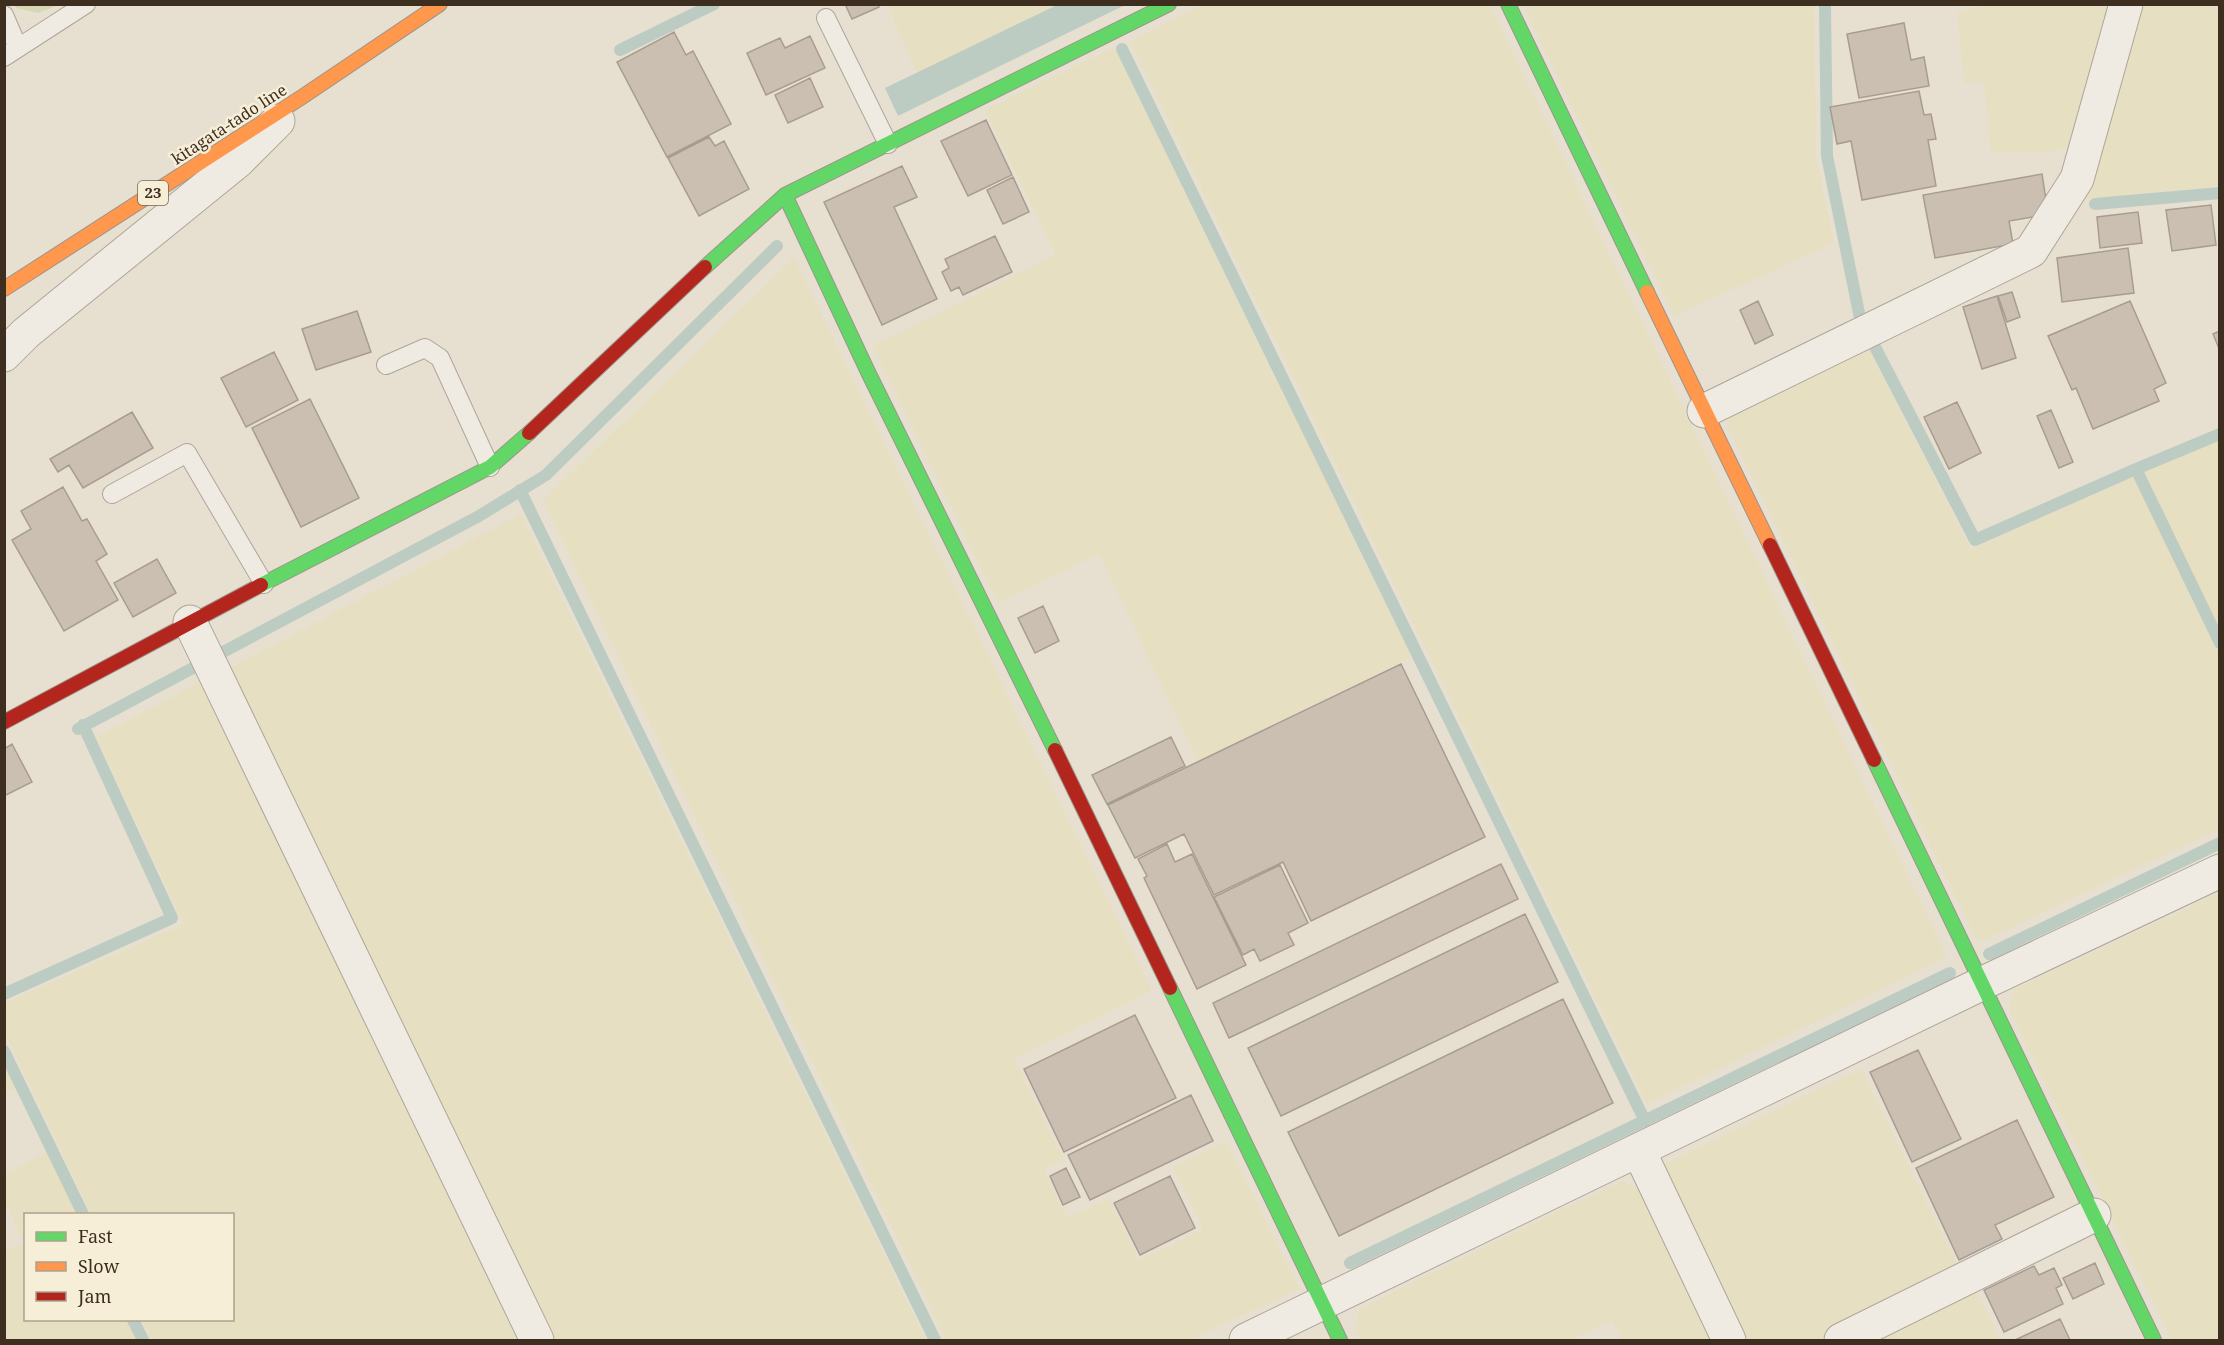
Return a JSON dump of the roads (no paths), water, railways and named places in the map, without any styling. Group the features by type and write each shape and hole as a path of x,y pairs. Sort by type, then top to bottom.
{"street":[{"name":"kitagata-tado line","path":"4,289 302,97 440,4"},
{"path":"4,722 195,631 264,584 490,467 525,438 692,278 785,195 1169,4"},
{"path":"1508,4 1983,982 2154,1341"},
{"path":"1704,411 2031,251 2077,179 2126,4"},
{"path":"4,356 26,333 237,162 302,97"},
{"path":"785,195 868,372 1120,884 1340,1341"},
{"path":"195,631 537,1341"},
{"path":"1246,1341 1983,982 2220,871"},
{"path":"1639,1151 1729,1341"},
{"path":"1841,1341 2094,1215"}],"lane":[{"path":"4,15 11,52 86,4"},
{"path":"826,18 888,144"},
{"path":"386,365 425,348 440,358 490,467"},
{"path":"112,494 187,453 264,584"}],"waterway":[{"path":"620,50 714,4"},
{"path":"1825,4 1827,156 1860,318"},
{"path":"1122,49 1645,1121"},
{"path":"2095,204 2220,193"},
{"path":"78,729 479,516 546,475 777,246"},
{"path":"1873,343 1975,540 2136,469 2220,643"},
{"path":"2136,469 2220,434"},
{"path":"520,490 935,1340"},
{"path":"4,994 172,918 83,725"},
{"path":"1989,954 2220,843"},
{"path":"1350,1263 1950,973"},
{"path":"4,1051 83,1213"},
{"path":"134,1321 143,1340"}]}
